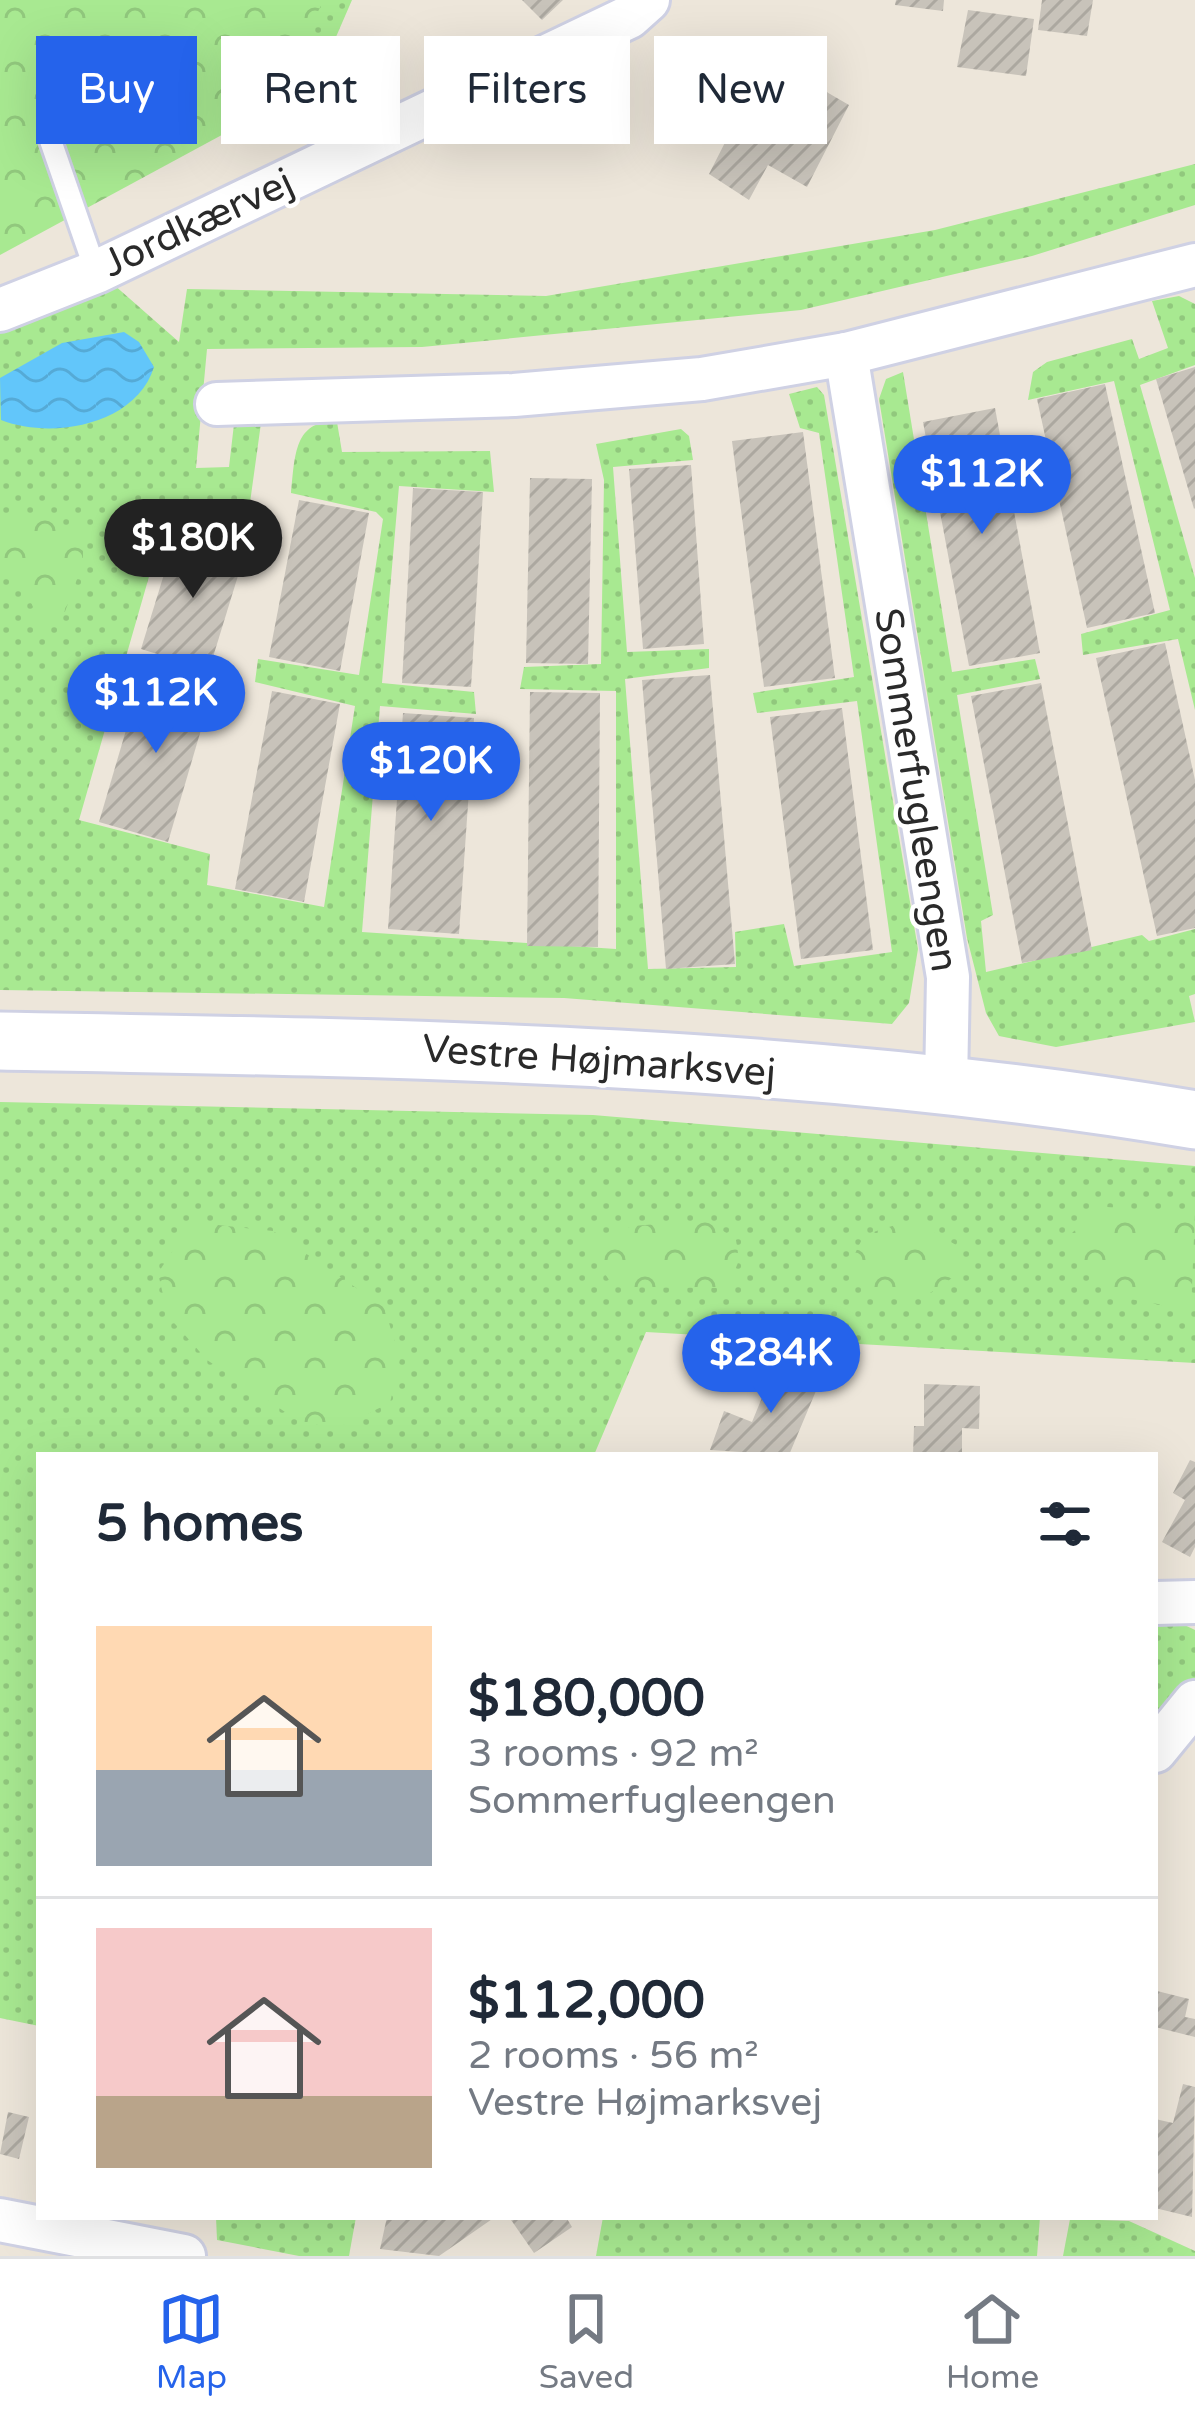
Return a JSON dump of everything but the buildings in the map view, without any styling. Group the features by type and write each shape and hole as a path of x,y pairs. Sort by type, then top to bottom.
{"street":[{"name":"Jordkærvej","path":"0,310 96,272 629,16 649,0"},
{"path":"217,404 514,395 702,380 846,354 1195,266"},
{"name":"Sommerfugleengen","path":"846,354 948,977 946,1085"},
{"name":"Vestre Højmarksvej","path":"0,1041 513,1050 1046,1095 1195,1120"},
{"path":"1158,1603 1195,1602"},
{"path":"1158,1747 1195,1702"},
{"path":"0,2220 184,2256"}],"lane":[{"path":"52,144 96,272"}],"green space":[{"path":"0,0 352,0 336,36 221,36 221,74 197,63 197,36 140,36 74,5"},
{"path":"0,0 324,0 305,36 221,36 221,135 0,255"},
{"path":"1195,164 1195,205 1032,256 801,310 422,347 207,349 196,468 229,467 234,424 261,423 244,546 163,528 79,820 210,854 207,885 324,907 355,706 255,682 258,659 359,675 383,519 376,512 291,493 299,444 312,427 337,422 342,452 490,451 494,492 399,486 382,683 474,692 476,714 380,706 362,932 616,949 616,691 520,689 524,667 601,664 604,480 596,444 681,429 689,436 693,460 613,467 627,652 709,649 709,668 625,679 648,969 736,967 735,932 784,924 794,966 892,952 857,701 757,713 753,693 854,677 819,433 800,428 789,394 817,387 824,395 918,949 909,1003 892,1024 564,998 0,990 0,327 113,284 179,342 187,289 546,296 935,230"},
{"path":"1179,296 1195,304 1195,365 1140,385 1195,578 1195,710 1178,639 1083,655 1081,634 1170,610 1114,381 1028,400 1033,372 1047,362 1132,339 1139,359 1168,348 1152,301"},
{"path":"903,372 952,672 1035,659 1040,679 957,695 993,915 981,921 986,972 1142,935 1149,941 1195,929 1195,994 1189,996 1195,1022 1056,1047 999,1036 986,1013 967,938 879,399 886,379"},
{"path":"23,511 83,532 83,563 63,617 42,627 20,578 0,569 0,523"},
{"path":"0,1102 593,1115 1195,1166 1195,1363 646,1332 595,1452 36,1452 36,2025 0,2018"},
{"path":"1107,1207 1195,1213 1191,1311 1125,1298 1062,1240"},
{"path":"708,1220 736,1240 739,1260 728,1288 614,1287 582,1241 633,1226"},
{"path":"911,1220 958,1246 961,1272 927,1295 871,1297 847,1270 864,1235"},
{"path":"200,1223 273,1231 384,1307 400,1358 390,1403 335,1429 297,1420 207,1360 168,1316 158,1273 175,1247"},
{"path":"1158,1612 1195,1630 1195,1683 1158,1725"},
{"path":"216,2220 355,2220 349,2256 299,2256 217,2240"},
{"path":"602,2220 1040,2220 1037,2256 596,2256"},
{"path":"1070,2220 1129,2221 1195,2251 1195,2256 1063,2256"}],"water":[{"path":"124,332 139,342 154,367 130,403 90,423 67,427 21,426 1,420 0,378 62,343"}]}
